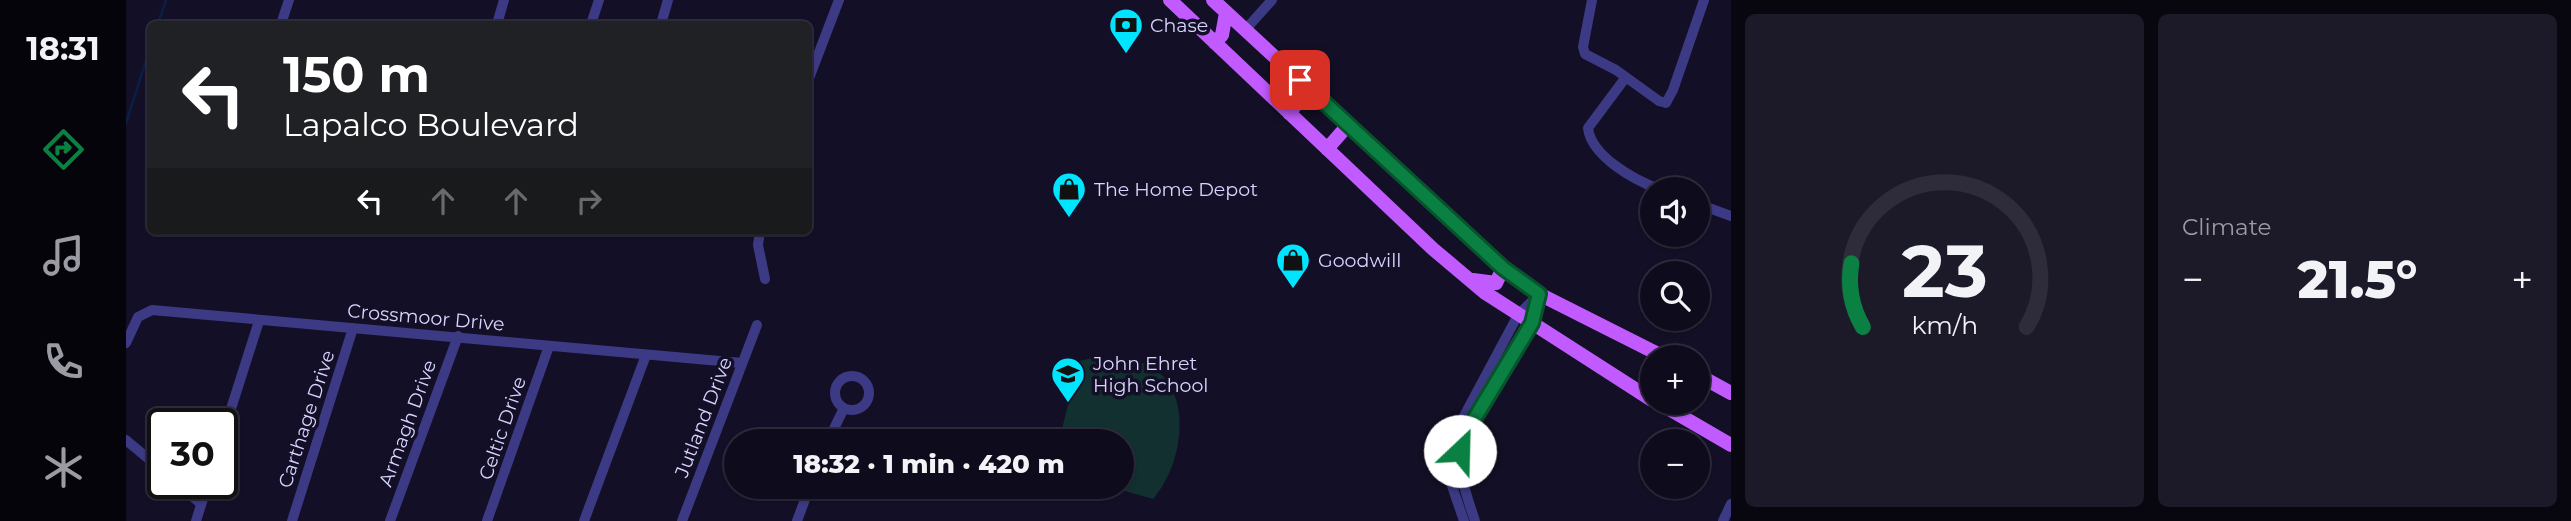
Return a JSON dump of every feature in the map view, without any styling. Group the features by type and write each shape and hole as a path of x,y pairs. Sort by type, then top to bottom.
{"main road":[{"path":"1170,0 1468,279 1518,315 1640,392"},
{"path":"1213,0 1503,268 1539,294 1640,345"},
{"path":"1216,43 1222,35 1226,13"},
{"path":"1289,113 1309,89"},
{"path":"1327,149 1348,125"},
{"path":"1468,279 1496,283 1503,268"},
{"path":"1710,382 1731,393"},
{"path":"1679,415 1731,445"}],"street":[{"path":"282,21 289,0"},
{"path":"498,21 504,0"},
{"path":"592,21 599,0"},
{"path":"662,21 668,0"},
{"path":"812,71 839,0"},
{"path":"1245,30 1272,0"},
{"path":"1592,0 1583,47 1585,54 1666,103 1704,0"},
{"path":"1626,77 1587,128 1590,142 1608,159 1640,180"},
{"path":"1710,208 1731,216"},
{"path":"759,235 758,245 765,279"},
{"path":"1464,521 1450,480 1449,444 1518,315 1539,294"},
{"path":"1475,521 1460,467 1462,444 1467,431 1532,323 1539,294"},
{"name":"Crossmoor Drive","path":"126,343 138,317 152,310 742,363"},
{"path":"231,408 259,321"},
{"name":"Jutland Drive","path":"682,521 757,325"},
{"name":"Carthage Drive","path":"292,521 353,328"},
{"name":"Armagh Drive","path":"390,521 458,336"},
{"name":"Celtic Drive","path":"487,521 549,345"},
{"path":"584,521 646,355"},
{"path":"832,429 844,408"},
{"path":"126,440 147,458"},
{"path":"195,499 201,504"},
{"path":"196,521 203,499"},
{"path":"797,521 805,499"},
{"path":"1723,521 1731,504"}],"green space":[{"path":"1092,358 1146,364 1166,379 1179,412 1180,431 1171,469 1153,499 1134,494 1134,429 1062,429 1079,361"}],"waterway":[{"path":"159,21 166,0"},
{"path":"126,123 147,57"}],"place":[{"name":"Chase","path":"1126,55"},
{"name":"The Home Depot","path":"1069,219"},
{"name":"Goodwill","path":"1293,290"},
{"name":"John Ehret High School","path":"1068,404"}],"route":[{"path":"1300,80 1503,268 1539,294 1532,323 1467,431 1460,451"}]}
